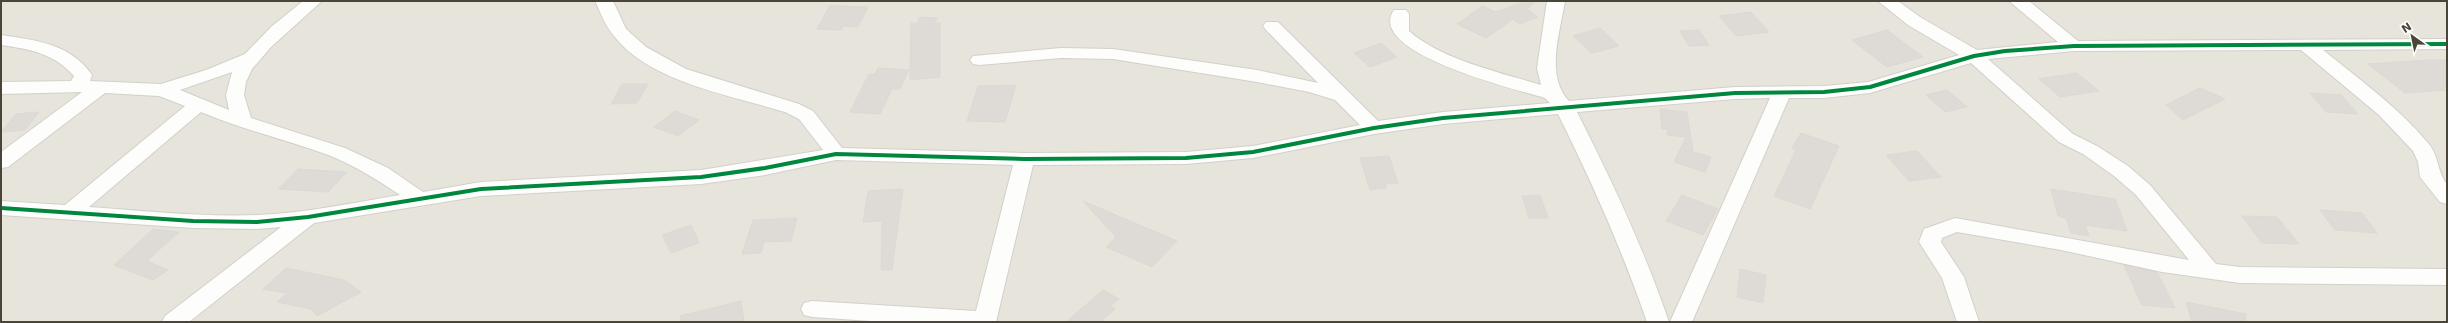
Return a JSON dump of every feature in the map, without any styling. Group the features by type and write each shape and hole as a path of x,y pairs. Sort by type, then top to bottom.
{"street":[{"path":"242,122 235,96 241,72 250,58 313,1"},
{"path":"604,1 622,35 646,55 693,77 792,108 806,114 836,154"},
{"path":"1556,1 1546,68 1558,101 1607,192 1640,270 1658,322"},
{"path":"1887,1 1914,21 1974,56 2052,127 2066,138 2107,160 2143,190 2209,270"},
{"path":"2018,1 2074,46"},
{"path":"1400,14 1398,24 1402,34 1414,45 1474,70 1558,101"},
{"path":"1272,26 1374,128"},
{"path":"1,40 46,48 72,60 83,75 81,81 76,86"},
{"path":"2305,44 2386,111 2422,148 2428,162 2430,177 2447,197"},
{"path":"1,208 193,221 257,222 308,217 418,198 527,186 701,177 765,168 836,154 1024,159 1193,158 1253,152 1374,128 1558,101 1735,92 1824,92 1870,87 1974,56 2005,51 2074,46 2447,44"},
{"path":"979,60 1062,53 1113,54 1257,76 1313,87 1342,96"},
{"path":"162,90 213,74 250,58"},
{"path":"1,88 76,86 162,90 242,122 338,152 381,173 418,198"},
{"path":"1,162 101,87"},
{"path":"1681,322 1782,92"},
{"path":"69,213 199,104"},
{"path":"812,309 985,321 1024,159"},
{"path":"173,322 308,217"},
{"path":"1968,322 1953,277 1930,242 1932,234 1955,225 2061,243 2162,264 2240,275 2447,277"}],"shaded area":[{"path":"1,1 2447,1 2447,322 1,322"}],"building":[{"path":"1528,1 1536,1 1527,9 1538,17 1519,24 1513,19 1486,38 1457,24 1483,6 1495,12"},
{"path":"830,5 868,7 858,27 843,26 841,30 817,29"},
{"path":"1751,12 1769,32 1736,36 1719,16"},
{"path":"920,17 937,18 935,23 940,23 940,77 910,80 911,23 917,24"},
{"path":"1600,28 1619,46 1592,53 1573,36"},
{"path":"1699,30 1709,45 1689,46 1680,31"},
{"path":"1887,30 1923,57 1887,67 1852,40"},
{"path":"1381,43 1397,57 1370,67 1354,53"},
{"path":"2447,60 2447,90 2405,93 2368,64"},
{"path":"878,68 909,70 900,89 892,89 880,114 850,112 869,74 875,74"},
{"path":"2077,73 2099,91 2060,97 2039,79"},
{"path":"622,84 648,84 637,103 611,104"},
{"path":"1016,85 1005,122 967,121 978,86"},
{"path":"2200,88 2225,99 2183,120 2166,105"},
{"path":"1947,90 1967,107 1945,112 1926,95"},
{"path":"2310,93 2341,95 2358,114 2326,112"},
{"path":"1660,109 1687,112 1693,152 1711,157 1705,172 1674,162 1686,137 1667,135 1667,129 1662,129"},
{"path":"675,111 699,120 678,136 654,127"},
{"path":"39,112 25,130 1,132 16,114"},
{"path":"1801,133 1839,146 1810,209 1774,196 1796,150 1792,148"},
{"path":"1917,151 1941,177 1909,181 1886,155"},
{"path":"1389,156 1398,183 1385,184 1386,188 1370,190 1360,158"},
{"path":"298,169 347,172 328,192 278,189"},
{"path":"903,189 892,270 881,270 882,221 863,222 868,191"},
{"path":"2051,189 2115,199 2127,231 2085,225 2089,236 2071,233 2066,218 2058,216"},
{"path":"1540,195 1548,218 1529,218 1522,196"},
{"path":"1682,195 1718,209 1703,235 1666,221"},
{"path":"1083,201 1177,241 1152,267 1106,247 1116,237"},
{"path":"2320,210 2362,213 2377,233 2335,230"},
{"path":"2242,216 2277,217 2299,244 2262,243"},
{"path":"797,218 791,241 764,242 761,253 742,254 753,220"},
{"path":"691,225 699,243 671,253 662,235"},
{"path":"153,229 179,232 147,261 168,270 153,280 114,265"},
{"path":"2124,265 2157,272 2175,308 2142,305"},
{"path":"286,268 344,280 361,292 317,316 311,309 277,302 287,293 263,289"},
{"path":"1740,269 1766,275 1763,303 1737,297"},
{"path":"1103,290 1119,299 1110,306 1115,309 1100,322 1066,322"},
{"path":"741,301 744,322 681,322 680,316"},
{"path":"2186,302 2246,314 2245,322 2192,322"}],"cycle path":[{"path":"1,208 193,221 257,222 308,217 481,189 701,177 765,168 836,154 1024,159 1186,158 1253,152 1374,128 1443,118 1735,93 1824,92 1870,87 1974,56 2005,51 2074,46 2447,44"}]}
